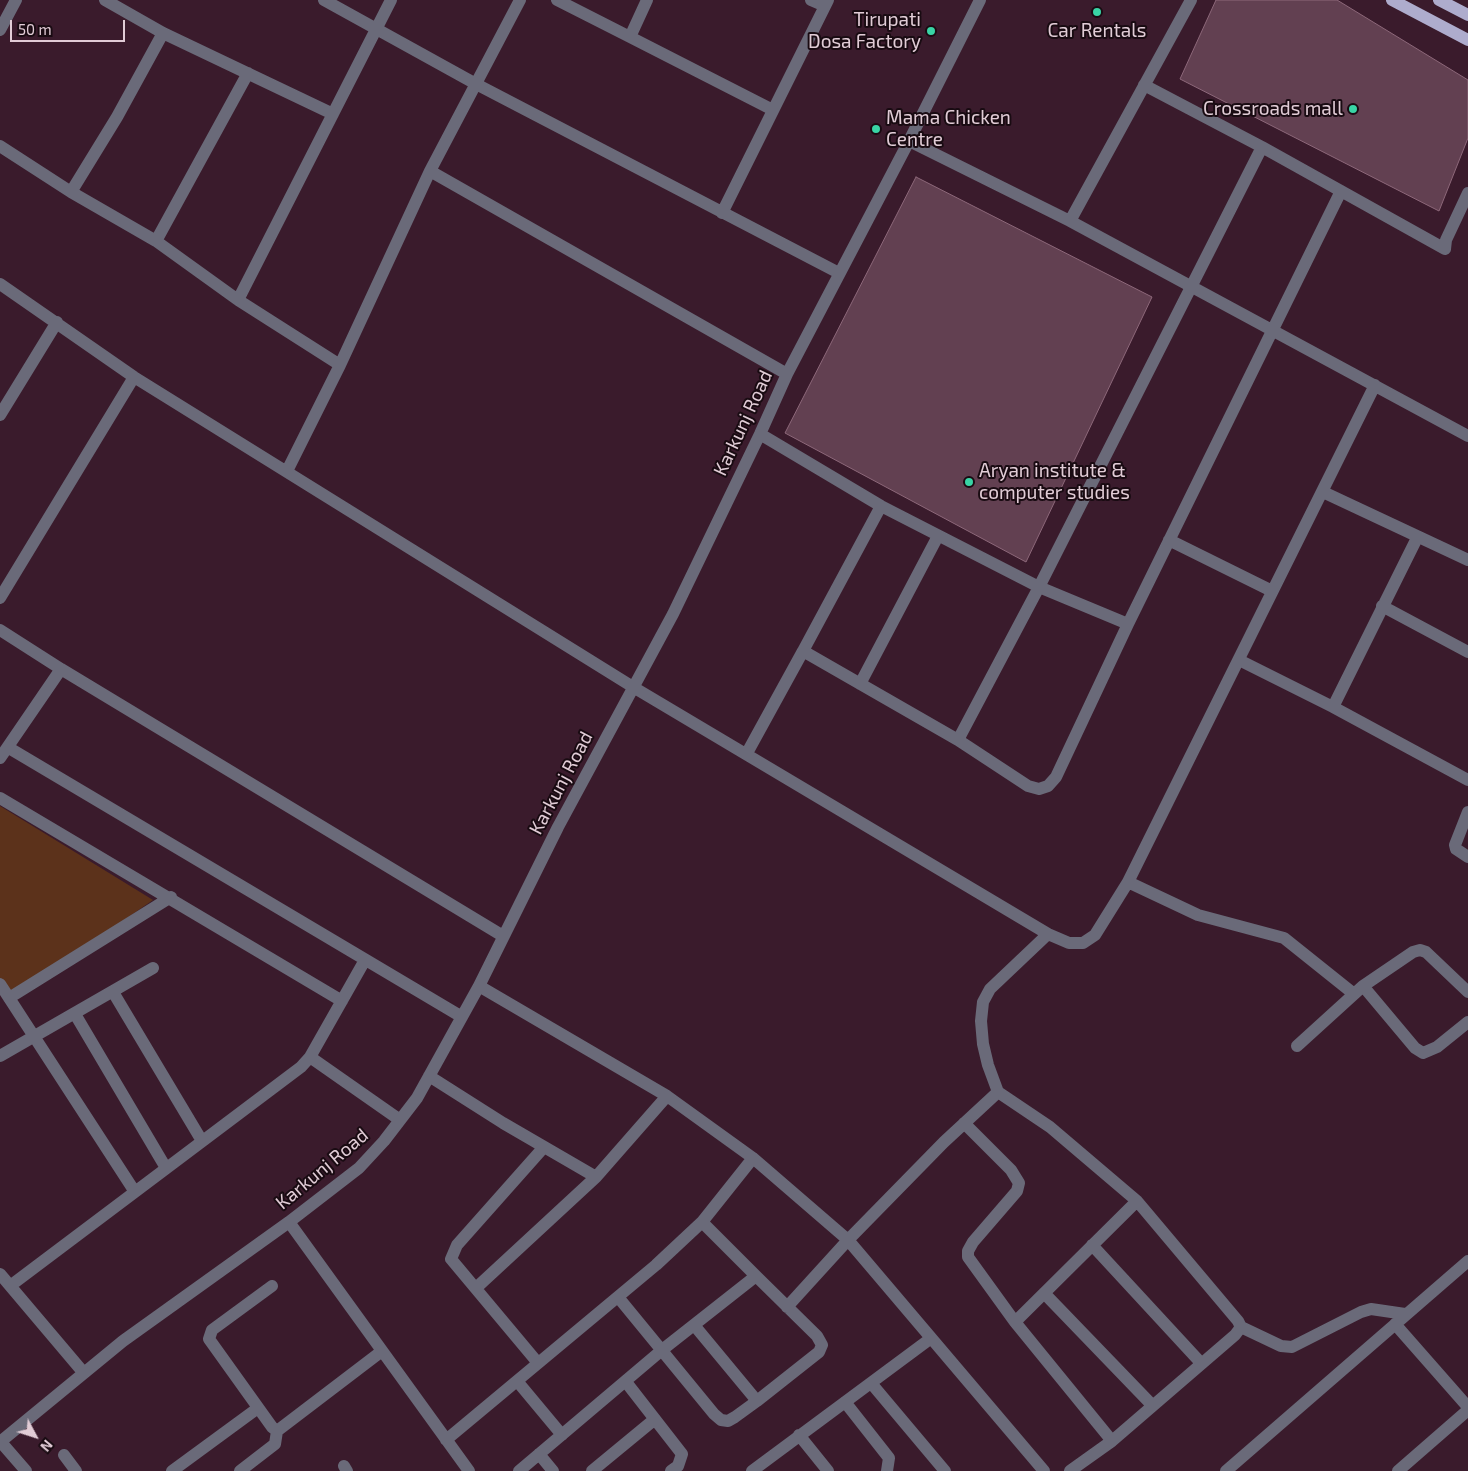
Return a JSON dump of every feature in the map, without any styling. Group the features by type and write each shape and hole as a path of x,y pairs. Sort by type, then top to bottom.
{"main road":[{"path":"1392,0 1468,40"},
{"path":"1439,0 1468,15"}],"street":[{"path":"0,30 16,0"},
{"path":"105,0 163,33 333,114"},
{"path":"324,0 476,84 839,273"},
{"path":"238,300 391,0"},
{"path":"287,471 340,366 430,171 520,0"},
{"path":"556,0 773,110"},
{"path":"630,37 647,0"},
{"path":"722,213 826,3 811,0"},
{"name":"Karkunj Road","path":"0,1442 84,1372 289,1222 359,1168 384,1142 400,1120 429,1076 479,986 502,936 673,614 760,434 786,374 909,141 980,0"},
{"path":"1070,221 1191,0"},
{"path":"72,192 117,117 163,33"},
{"path":"156,241 248,73"},
{"path":"1144,85 1262,147 1446,249 1446,240 1468,193"},
{"path":"909,141 1070,221 1191,288 1467,434"},
{"path":"0,146 72,192 156,241 238,300 340,366"},
{"path":"958,740 1039,586 1262,147"},
{"path":"430,171 786,374"},
{"path":"803,651 958,740 1028,786 1039,789 1048,786 1056,777 1128,624 1341,192"},
{"path":"0,284 134,377 633,687 747,753 1048,934 1069,943 1082,943 1095,935 1128,882 1375,385"},
{"path":"1,410 57,322"},
{"path":"0,598 134,377"},
{"path":"760,434 881,506 938,536 1039,586 1128,624"},
{"path":"1323,492 1417,538 1468,560"},
{"path":"747,753 881,506"},
{"path":"860,684 938,536"},
{"path":"1333,707 1417,538"},
{"path":"1169,540 1272,591"},
{"path":"1382,606 1468,652"},
{"path":"0,630 61,669 502,936"},
{"path":"1240,660 1333,707 1468,780"},
{"path":"0,758 9,748 61,669"},
{"path":"9,748 462,1017"},
{"path":"0,798 171,897 342,1001"},
{"path":"1468,812 1455,845 1456,850 1468,857"},
{"path":"1128,882 1198,915 1284,938 1358,990 1423,1053 1437,1048 1468,1022"},
{"path":"9,998 171,897"},
{"path":"1048,934 990,989 983,1002 981,1021 983,1044 988,1066 998,1092 1050,1127 1136,1201 1238,1321 1241,1327 1281,1346 1292,1347 1361,1312 1372,1309 1405,1314"},
{"path":"1297,1046 1358,990 1413,952 1420,950 1431,956 1468,992"},
{"path":"10,1286 301,1067 310,1057 365,960"},
{"path":"0,1056 153,968"},
{"path":"0,984 135,1192"},
{"path":"479,986 667,1096 753,1158 848,1240 930,1339 1044,1471"},
{"path":"113,992 202,1141"},
{"path":"75,1014 166,1168"},
{"path":"310,1057 400,1120"},
{"path":"429,1076 596,1177"},
{"path":"787,1307 848,1240 964,1123 998,1092"},
{"path":"476,1288 596,1177 667,1096"},
{"path":"964,1123 1011,1170 1019,1183 1018,1191 973,1242 968,1251 968,1258 1015,1322 1112,1441"},
{"path":"538,1363 457,1268 451,1259 451,1254 544,1147"},
{"path":"446,1440 656,1265 702,1222 753,1158"},
{"path":"1015,1322 1136,1201"},
{"path":"289,1222 469,1471"},
{"path":"618,1298 721,1420 735,1417 819,1352 822,1345 817,1336 702,1222"},
{"path":"1092,1246 1201,1363"},
{"path":"1226,1471 1468,1261"},
{"path":"0,1274 84,1372"},
{"path":"518,1471 662,1350 756,1276"},
{"path":"272,1286 212,1330 209,1339 272,1427 278,1431"},
{"path":"1044,1293 1152,1405"},
{"path":"1395,1324 1468,1408 1398,1471"},
{"path":"694,1325 757,1401"},
{"path":"1071,1471 1112,1441 1235,1335 1241,1327"},
{"path":"752,1471 930,1339"},
{"path":"240,1471 275,1444 278,1431 382,1351"},
{"path":"517,1381 562,1435"},
{"path":"626,1382 682,1454 678,1466 671,1471"},
{"path":"871,1383 945,1471"},
{"path":"845,1402 889,1458 887,1471"},
{"path":"172,1471 258,1408"},
{"path":"592,1471 655,1419"},
{"path":"799,1435 828,1471"},
{"path":"0,1442 26,1471"},
{"path":"539,1454 553,1471"},
{"path":"64,1455 76,1471"}],"shaded area":[{"path":"0,806 153,900 10,999 0,982"}],"building":[{"name":"Crossroads mall","path":"1216,0 1337,0 1468,80 1468,138 1439,211 1180,79"},
{"name":"Aryan institute & computer studies","path":"916,177 1152,297 1026,562 785,433"}],"place":[{"name":"Car Rentals","path":"1097,12"},
{"name":"Tirupati Dosa Factory","path":"931,31"},
{"name":"Crossroads mall","path":"1353,109"},
{"name":"Mama Chicken Centre","path":"876,129"},
{"name":"Aryan institute & computer studies","path":"969,482"}]}
